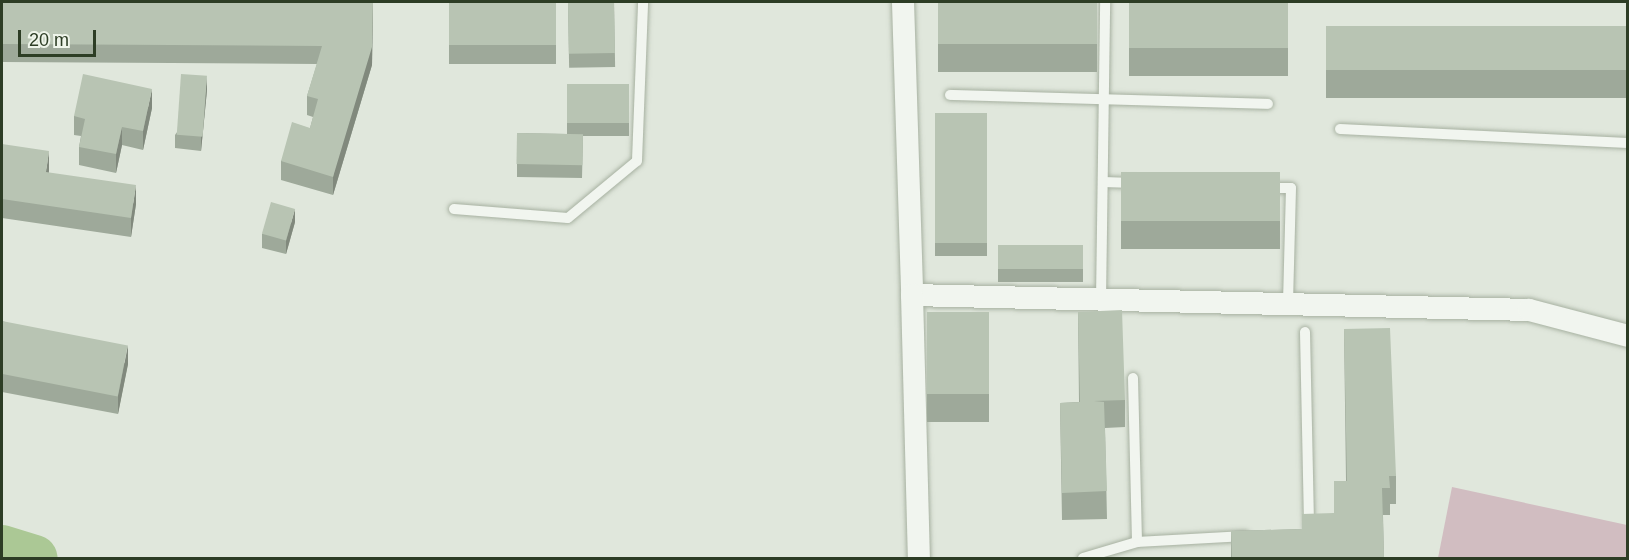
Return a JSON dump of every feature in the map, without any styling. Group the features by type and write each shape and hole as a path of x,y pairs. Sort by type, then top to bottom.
{"street":[{"path":"903,2 919,558"},
{"path":"912,295 1529,310 1628,336"}],"lane":[{"path":"454,209 568,218 637,161 643,2"},
{"path":"1101,300 1105,2"},
{"path":"950,95 1268,104"},
{"path":"1340,129 1628,143"},
{"path":"1103,182 1150,184"},
{"path":"1256,187 1291,188 1288,305"},
{"path":"1298,534 1310,533 1305,332"},
{"path":"1133,378 1137,542"},
{"path":"1083,558 1137,542 1263,536"}],"shaded area":[{"path":"1452,487 1627,525 1627,558 1438,558"}],"building":[{"path":"2,2 373,2 372,47 333,177 281,161 292,122 310,128 318,99 307,96 322,46 2,44"},
{"path":"449,2 556,2 556,45 449,45"},
{"path":"614,2 615,53 569,54 568,3"},
{"path":"938,2 1097,2 1097,44 938,44"},
{"path":"1129,2 1288,2 1288,48 1129,48"},
{"path":"1326,26 1628,26 1628,70 1326,70"},
{"path":"83,74 152,89 143,131 122,127 116,154 79,147 85,119 74,116"},
{"path":"181,74 207,76 203,137 177,135"},
{"path":"567,84 629,84 629,123 567,123"},
{"path":"935,113 987,113 987,243 935,243"},
{"path":"517,133 583,134 582,165 516,164"},
{"path":"2,144 49,151 46,172 136,185 131,218 2,199"},
{"path":"1121,172 1280,172 1280,221 1121,221"},
{"path":"271,202 295,209 286,241 262,234"},
{"path":"998,245 1083,245 1083,269 998,269"},
{"path":"1122,310 1125,400 1094,401 1104,402 1107,491 1062,493 1060,403 1080,402 1078,312"},
{"path":"927,312 989,312 989,394 927,394"},
{"path":"2,321 128,345 118,396 2,374"},
{"path":"1390,328 1396,476 1389,476 1390,488 1382,488 1384,558 1232,558 1231,531 1302,529 1302,514 1334,513 1334,481 1347,481 1344,329"}],"waterway":[{"path":"2,548 34,558"}]}
